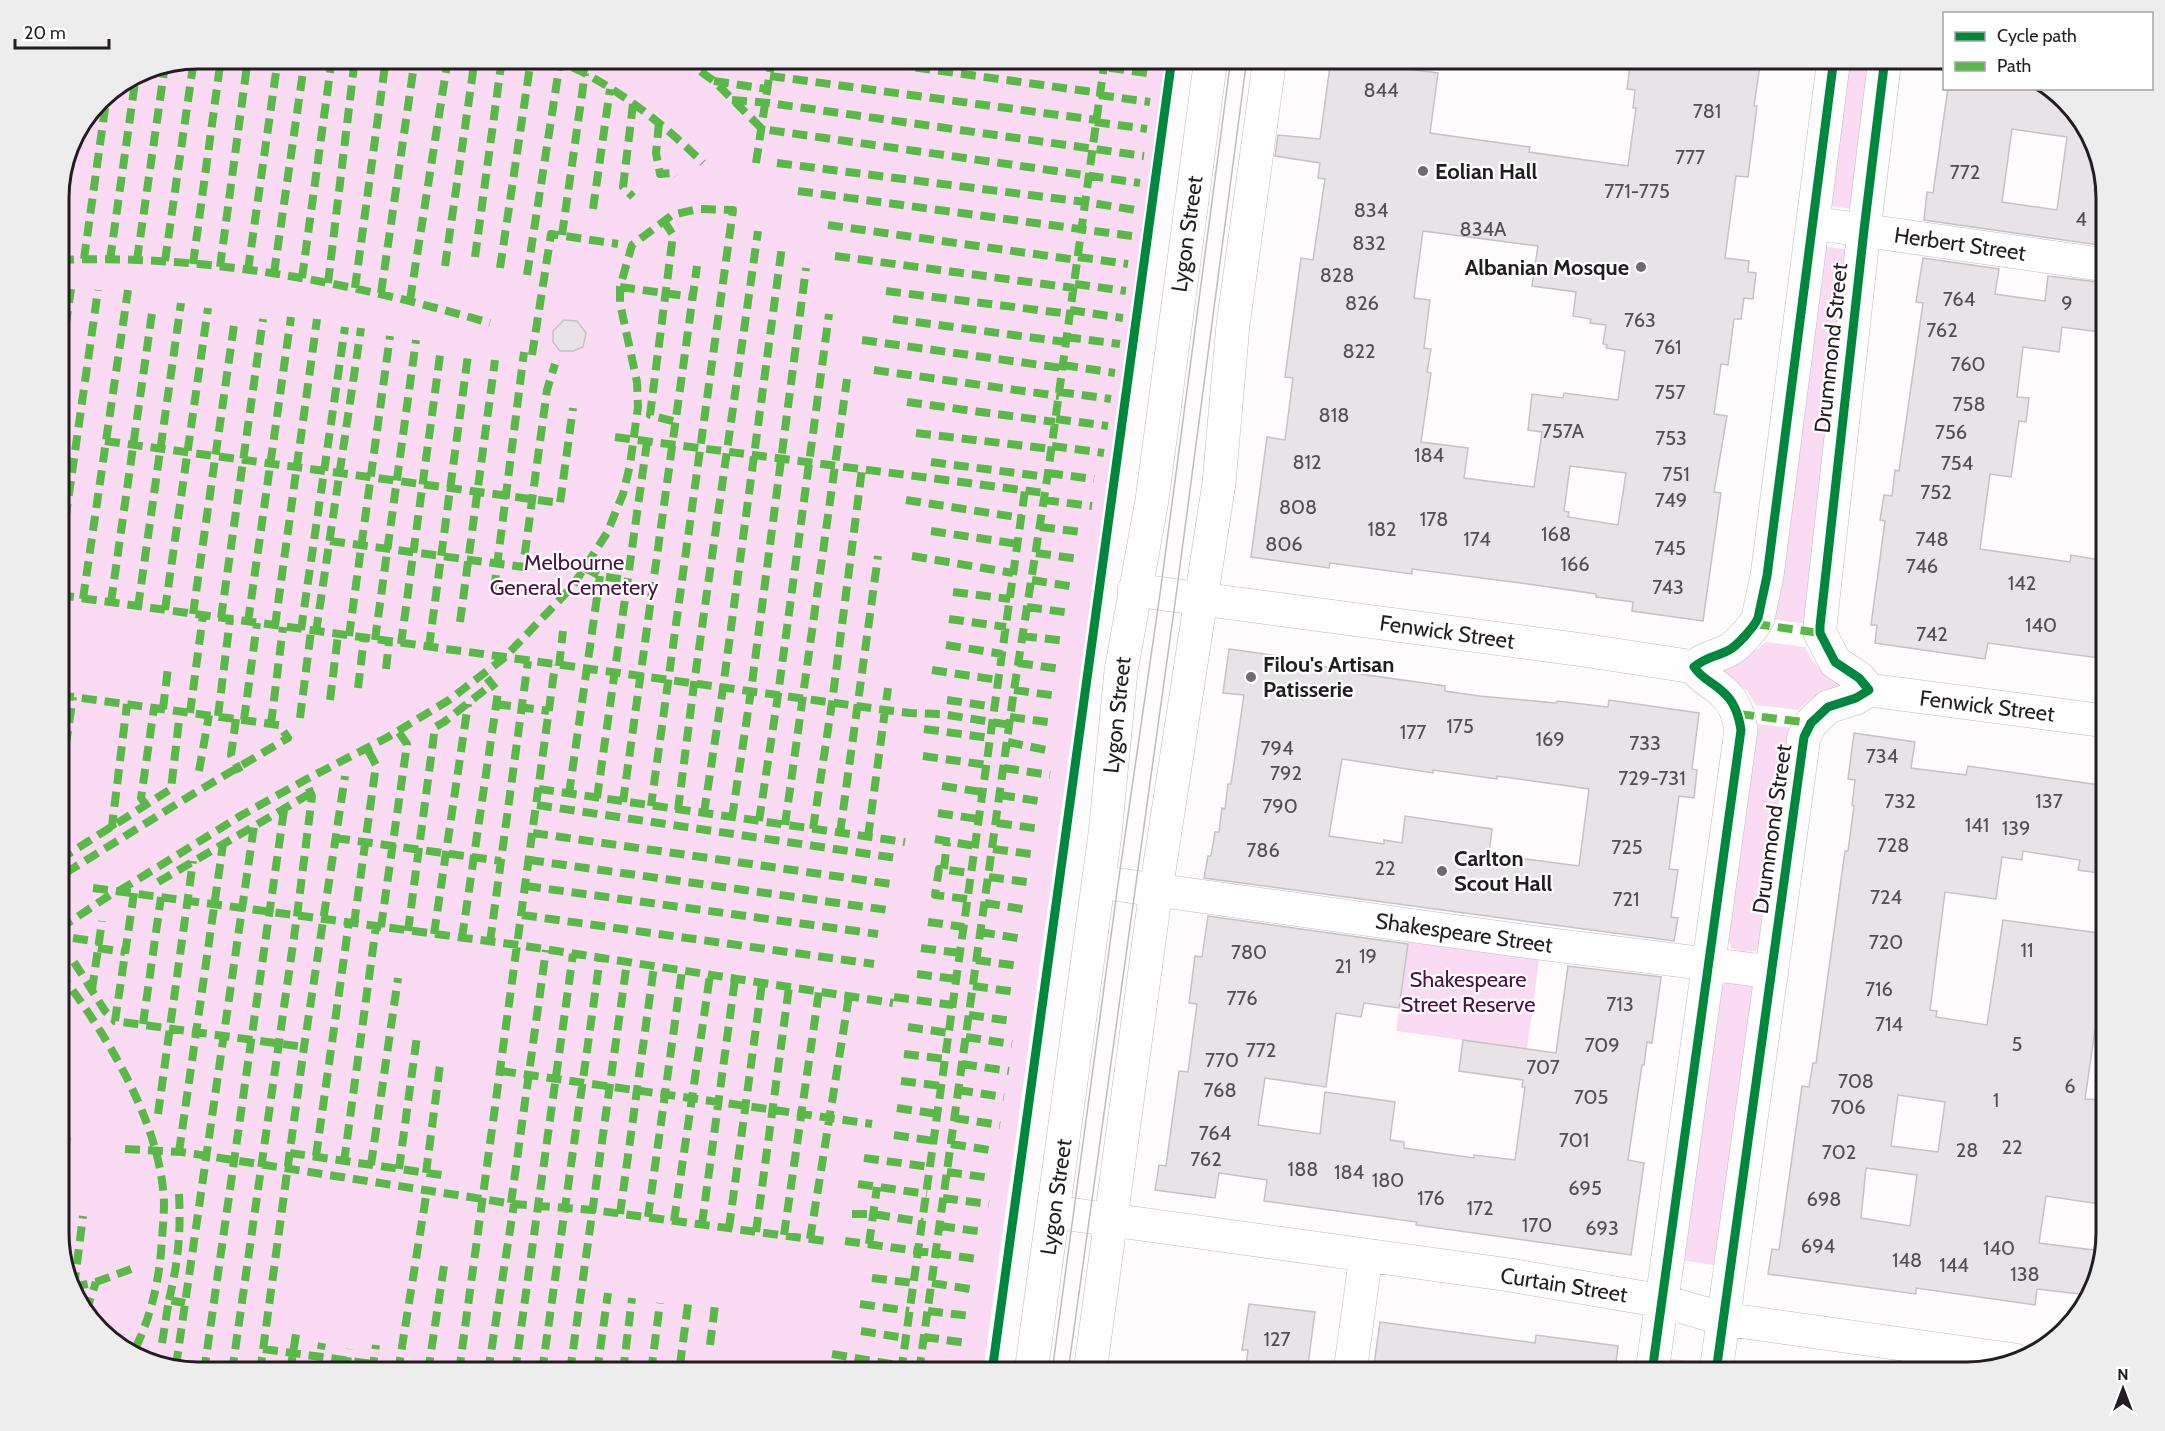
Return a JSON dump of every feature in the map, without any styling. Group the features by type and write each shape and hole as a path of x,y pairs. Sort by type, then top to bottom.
{"street":[{"name":"Lygon Street","path":"1032,1362 1099,882 1121,671 1152,500 1210,69"},
{"path":"1091,1362 1156,890 1219,483 1233,325 1268,69"},
{"name":"Drummond Street","path":"1653,1362 1741,730 1739,714 1724,692 1702,678 1694,667 1705,658 1730,650 1758,618 1767,576 1833,69"},
{"name":"Drummond Street","path":"1718,1362 1804,737 1811,723 1828,707 1856,698 1869,690 1859,678 1834,662 1820,626 1884,69"},
{"name":"Herbert Street","path":"1813,223 2096,264"},
{"name":"Fenwick Street","path":"1134,590 1694,667"},
{"name":"Fenwick Street","path":"1869,690 2096,720"},
{"name":"Shakespeare Street","path":"1099,882 1526,942 1772,972"},
{"name":"Curtain Street","path":"1054,1212 1510,1275 1662,1301 1724,1319 1999,1358"},
{"path":"1351,1362 1365,1256"}],"green space":[{"name":"Melbourne General Cemetery","path":"198,69 1165,69 984,1362 198,1362 165,1358 141,1349 113,1330 86,1297 73,1266 69,1241 69,190 73,165 82,141 101,113 113,101 141,82 165,73"},
{"path":"1842,69 1877,69 1859,210 1824,205"},
{"path":"1819,246 1852,250 1806,624 1771,619"},
{"path":"1766,642 1805,647 1822,670 1849,679 1847,694 1820,695 1798,710 1756,705 1747,691 1731,680 1713,661 1742,659"},
{"path":"1758,724 1793,728 1762,941 1755,951 1743,952 1731,948 1728,938"},
{"name":"Shakespeare Street Reserve","path":"1409,934 1540,953 1527,1049 1396,1031"},
{"path":"1740,980 1753,987 1755,995 1719,1266 1682,1260 1720,990 1725,983"},
{"path":"1666,1358 1698,1362 1665,1362"}],"building":[{"path":"1330,69 1407,69 1438,73 1430,133 1530,147 1529,152 1628,166 1636,108 1633,108 1635,90 1627,89 1630,69 1759,69 1748,177 1736,176 1725,258 1749,261 1748,272 1756,273 1753,299 1744,298 1741,319 1734,319 1728,365 1721,364 1714,414 1727,416 1714,492 1721,493 1703,621 1632,611 1633,602 1535,585 1412,569 1412,574 1330,563 1329,568 1251,557 1267,437 1285,440 1293,378 1285,377 1301,258 1313,260 1325,179 1318,178 1320,163 1275,156 1278,135 1320,139","holes":["1423,231 1538,246 1532,286 1576,292 1573,316 1591,319 1590,323 1606,325 1603,344 1607,345 1606,348 1625,351 1618,400 1564,393 1563,398 1532,394 1528,430 1542,432 1534,487 1464,478 1468,448 1421,442 1431,373 1427,372 1431,349 1424,348 1430,300 1414,298","1570,466 1626,473 1618,525 1568,517 1569,512 1564,511"]},
{"path":"1948,90 2037,90 2064,113 2083,141 2094,173 2096,245 1924,220 1927,192 1933,193","holes":["2012,129 2067,137 2057,210 2002,202"]},
{"path":"1923,258 1999,269 1995,294 2045,301 2048,276 2096,282 2096,332 2062,327 2059,352 2023,347 2017,397 2029,398 2026,422 2019,421 2011,477 1990,474 1980,549 2070,562 2071,555 2096,559 2096,658 1988,643 1985,659 1875,643 1877,625 1871,625 1885,521 1880,520 1884,495 1892,496 1895,470 1899,471 1923,303 1916,302"},
{"path":"564,320 577,321 586,333 583,347 573,351 560,351 553,342 553,331"},
{"path":"1229,649 1279,656 1278,660 1353,671 1353,673 1445,686 1445,691 1479,696 1608,707 1609,700 1699,713 1692,769 1697,770 1694,798 1679,796 1669,869 1678,870 1671,917 1678,918 1674,941 1204,878 1215,832 1219,832 1222,808 1225,809 1228,784 1231,784 1244,695 1223,693","holes":["1342,759 1433,773 1433,770 1497,779 1497,776 1589,789 1579,866 1489,854 1492,829 1405,816 1402,843 1384,840 1384,844 1329,836"]},
{"path":"1854,733 1915,742 1911,768 1966,775 1968,766 2096,785 2096,873 2078,870 2080,860 2023,851 2022,860 2002,857 1996,899 1945,892 1930,1010 1937,1011 1936,1017 1987,1025 2003,920 2096,933 2096,1030 2085,1099 2096,1100 2096,1204 2046,1196 2039,1243 2095,1250 2092,1266 2081,1294 2037,1289 2035,1305 1916,1288 1916,1294 1768,1274 1772,1249 1779,1250 1802,1086 1809,1087 1813,1063 1816,1063 1845,851 1848,851 1855,780 1848,779","holes":["1898,1095 1945,1102 1938,1152 1891,1146","1866,1168 1917,1175 1910,1226 1861,1218"]},
{"path":"1208,916 1408,944 1399,1008 1364,1003 1361,1017 1336,1013 1326,1087 1265,1078 1258,1125 1320,1134 1325,1092 1395,1102 1390,1140 1404,1142 1404,1148 1474,1158 1474,1155 1515,1160 1525,1087 1522,1087 1523,1080 1459,1071 1463,1040 1556,1053 1568,966 1661,977 1652,1043 1647,1042 1644,1065 1642,1065 1628,1160 1644,1163 1631,1255 1264,1201 1267,1180 1219,1173 1215,1198 1155,1190 1159,1165 1166,1166 1179,1071 1188,1072 1197,1004 1189,1003 1195,956 1202,957"},
{"path":"1249,1304 1315,1312 1308,1362 1246,1362 1248,1350 1242,1350"},
{"path":"1380,1322 1535,1343 1536,1335 1618,1346 1616,1362 1374,1362"}],"tram line":[{"path":"1053,1362 1160,594 1230,69"},
{"path":"1069,1362 1176,596 1246,69"}],"marked path":[{"path":"165,261 193,69"},
{"path":"193,264 220,69"},
{"path":"220,267 247,69"},
{"path":"248,270 276,69"},
{"path":"274,273 303,69"},
{"path":"302,278 330,69"},
{"path":"328,283 354,69"},
{"path":"355,288 385,69"},
{"path":"381,293 413,69"},
{"path":"410,300 446,69"},
{"path":"445,266 473,69"},
{"path":"475,257 501,69"},
{"path":"500,268 530,69"},
{"path":"527,275 559,69"},
{"path":"575,69 633,103 703,163"},
{"path":"697,69 714,81 762,129 1140,183"},
{"path":"756,163 770,69"},
{"path":"927,69 1100,93"},
{"path":"920,1362 1103,69"},
{"path":"1118,69 1153,74"},
{"path":"137,260 164,73"},
{"path":"562,235 585,73"},
{"path":"770,76 1096,120"},
{"path":"714,81 767,89"},
{"path":"110,260 134,86"},
{"path":"593,209 610,89"},
{"path":"1099,95 1150,102"},
{"path":"732,100 769,103 1144,156"},
{"path":"633,104 623,187 633,197"},
{"path":"84,259 105,109"},
{"path":"1095,122 1147,129"},
{"path":"659,123 656,153 660,174 674,173 676,176"},
{"path":"777,163 1136,210"},
{"path":"798,191 1132,236"},
{"path":"119,891 242,815 388,737 449,700 504,658 572,587 607,533 623,494 630,465 638,407 637,382 620,303 620,287 632,245 672,215 698,209 733,210 651,806"},
{"path":"664,221 673,235 650,415 676,422"},
{"path":"828,225 1077,260"},
{"path":"678,810 758,231"},
{"path":"532,355 551,234 618,244"},
{"path":"704,813 782,246"},
{"path":"835,256 1074,288"},
{"path":"1078,257 1128,264"},
{"path":"69,260 114,259 168,262 223,266 277,274 384,295 490,323"},
{"path":"623,802 697,266"},
{"path":"732,818 751,691 806,268"},
{"path":"1075,284 1126,291"},
{"path":"620,287 693,297"},
{"path":"69,303 71,289"},
{"path":"69,494 98,290"},
{"path":"83,599 128,290"},
{"path":"886,291 1070,314"},
{"path":"138,607 181,303"},
{"path":"165,610 208,308"},
{"path":"1070,310 1123,318"},
{"path":"111,602 152,313"},
{"path":"759,821 829,314"},
{"path":"248,622 291,317"},
{"path":"221,618 263,319"},
{"path":"275,626 317,319"},
{"path":"893,319 1066,342"},
{"path":"193,614 234,325"},
{"path":"301,630 345,327"},
{"path":"316,632 361,328"},
{"path":"349,636 390,336"},
{"path":"1066,337 1120,344"},
{"path":"375,640 416,340"},
{"path":"862,340 1062,368"},
{"path":"401,644 441,348"},
{"path":"494,590 524,352"},
{"path":"429,647 468,355"},
{"path":"460,622 495,360"},
{"path":"330,541 523,567 547,390 555,364"},
{"path":"1063,365 1115,373"},
{"path":"874,370 1059,396"},
{"path":"785,825 847,379"},
{"path":"1059,392 1111,399"},
{"path":"907,402 1055,422"},
{"path":"105,441 560,503 573,408"},
{"path":"1056,419 1108,426"},
{"path":"916,433 1051,449"},
{"path":"615,437 1045,493"},
{"path":"597,798 647,442"},
{"path":"1052,446 1104,453"},
{"path":"931,462 1047,477"},
{"path":"813,829 832,703 862,469"},
{"path":"1048,473 1094,479"},
{"path":"902,1362 1025,490"},
{"path":"906,500 1022,518"},
{"path":"1044,500 1092,506"},
{"path":"1040,527 1082,532"},
{"path":"931,531 1018,544"},
{"path":"1036,553 1079,559"},
{"path":"840,833 878,556"},
{"path":"912,556 1013,573"},
{"path":"585,568 600,576 626,580"},
{"path":"569,794 600,576"},
{"path":"1032,580 1075,587"},
{"path":"953,592 1010,599"},
{"path":"69,596 885,710 942,714 1010,725"},
{"path":"1027,607 1071,613"},
{"path":"190,713 203,615"},
{"path":"218,716 230,619"},
{"path":"949,619 1006,627"},
{"path":"244,720 257,623"},
{"path":"1755,624 1820,633"},
{"path":"271,724 283,627"},
{"path":"300,718 311,631"},
{"path":"559,666 563,631"},
{"path":"330,700 338,635"},
{"path":"1022,636 1066,641"},
{"path":"358,688 364,638"},
{"path":"386,669 389,642"},
{"path":"946,645 1002,654"},
{"path":"490,942 528,661"},
{"path":"1018,663 1061,669"},
{"path":"460,1362 555,665"},
{"path":"163,709 168,668"},
{"path":"932,670 998,680"},
{"path":"462,938 498,692 487,678"},
{"path":"408,931 435,727 492,684"},
{"path":"868,837 888,688"},
{"path":"1014,690 1058,696"},
{"path":"69,696 279,725 288,738 69,871"},
{"path":"69,724 73,697"},
{"path":"947,700 995,707"},
{"path":"114,829 112,826 127,704"},
{"path":"434,934 468,704"},
{"path":"496,704 549,711"},
{"path":"146,805 141,798 154,708"},
{"path":"69,854 171,789 180,712"},
{"path":"1739,714 1811,723"},
{"path":"199,771 209,715"},
{"path":"1010,717 1055,723"},
{"path":"236,719 231,755 240,772"},
{"path":"924,729 990,738"},
{"path":"381,927 407,744 398,731"},
{"path":"1008,742 1051,751"},
{"path":"354,924 376,765 367,748"},
{"path":"923,756 987,765"},
{"path":"1004,768 1050,775"},
{"path":"261,1362 304,1047 345,776"},
{"path":"233,1362 312,796 305,780"},
{"path":"942,786 982,792"},
{"path":"539,789 905,842"},
{"path":"158,882 311,793"},
{"path":"1000,795 1045,802"},
{"path":"537,805 896,858"},
{"path":"205,1362 284,810"},
{"path":"938,813 978,819"},
{"path":"997,823 1041,829"},
{"path":"177,1360 254,826"},
{"path":"533,833 891,884"},
{"path":"335,838 501,861"},
{"path":"935,839 975,846"},
{"path":"944,869 947,842"},
{"path":"179,1152 223,844"},
{"path":"993,849 1038,855"},
{"path":"529,860 888,910"},
{"path":"158,1114 193,861"},
{"path":"967,899 935,895 939,869 971,873"},
{"path":"989,877 1034,883"},
{"path":"526,886 878,934"},
{"path":"93,888 518,945 893,1003"},
{"path":"69,922 116,891"},
{"path":"134,893 115,1021 304,1047"},
{"path":"143,1024 161,897"},
{"path":"985,903 1029,910"},
{"path":"522,915 874,964"},
{"path":"92,990 102,921"},
{"path":"316,1156 349,922"},
{"path":"928,922 964,927"},
{"path":"344,1162 376,926"},
{"path":"980,932 1023,939"},
{"path":"73,938 99,942"},
{"path":"98,948 125,952"},
{"path":"921,948 960,953"},
{"path":"511,1203 546,950"},
{"path":"516,1362 573,954"},
{"path":"543,1362 600,958"},
{"path":"976,960 1019,966"},
{"path":"74,962 105,1011 115,1021"},
{"path":"571,1362 627,962"},
{"path":"620,1214 654,966"},
{"path":"648,1217 682,971"},
{"path":"917,974 956,979"},
{"path":"674,1221 710,975"},
{"path":"371,1165 398,978"},
{"path":"702,1224 735,979"},
{"path":"729,1228 762,983"},
{"path":"69,985 95,1023 128,1080 153,1141 161,1172 164,1208 158,1278 148,1317 136,1346"},
{"path":"973,986 1016,992"},
{"path":"756,1232 789,987"},
{"path":"784,1235 819,991"},
{"path":"810,1239 849,996"},
{"path":"894,997 953,1005"},
{"path":"969,1015 1012,1021"},
{"path":"908,1027 949,1033"},
{"path":"399,1169 417,1036"},
{"path":"966,1037 1012,1044"},
{"path":"904,1054 945,1059"},
{"path":"962,1064 1009,1071"},
{"path":"426,1173 440,1065"},
{"path":"501,1071 872,1124"},
{"path":"901,1081 942,1086"},
{"path":"958,1090 1004,1097"},
{"path":"897,1108 938,1114"},
{"path":"954,1118 1000,1125"},
{"path":"894,1135 934,1141"},
{"path":"951,1144 996,1151"},
{"path":"125,1149 182,1152 514,1204 593,1210 825,1241"},
{"path":"290,1153 448,1176"},
{"path":"864,1158 930,1167"},
{"path":"947,1172 991,1178"},
{"path":"858,1184 927,1194"},
{"path":"869,1244 877,1187"},
{"path":"400,1362 427,1190"},
{"path":"169,1300 178,1248 179,1194"},
{"path":"943,1198 989,1204"},
{"path":"490,1362 514,1204"},
{"path":"852,1214 873,1214 923,1222"},
{"path":"76,1273 83,1216"},
{"path":"940,1226 984,1232"},
{"path":"845,1241 978,1259"},
{"path":"430,1362 444,1266"},
{"path":"81,1285 131,1269"},
{"path":"872,1278 914,1283"},
{"path":"89,1302 96,1282"},
{"path":"932,1283 976,1290"},
{"path":"598,1362 608,1293"},
{"path":"624,1362 632,1298"},
{"path":"162,1343 169,1300 185,1303"},
{"path":"652,1362 660,1303"},
{"path":"680,1362 688,1304"},
{"path":"860,1304 909,1311"},
{"path":"710,1345 715,1305"},
{"path":"928,1311 971,1316"},
{"path":"292,1362 297,1328"},
{"path":"861,1331 905,1338"},
{"path":"924,1337 967,1343"},
{"path":"319,1362 322,1343"},
{"path":"373,1362 376,1345"},
{"path":"263,1349 358,1362"},
{"path":"347,1362 349,1349"},
{"path":"832,1354 879,1362"}],"cycle path":[{"path":"993,1362 1170,69"},
{"path":"1653,1362 1741,730 1738,714 1731,700 1694,667 1732,648 1758,618 1767,576 1833,69"},
{"path":"1717,1362 1804,737 1811,723 1828,707 1856,698 1869,690 1859,678 1835,662 1820,633 1820,626 1884,69"}],"place":[{"name":"Eolian Hall","path":"1423,171"},
{"name":"Albanian Mosque","path":"1641,267"},
{"name":"Filou's Artisan Patisserie","path":"1251,677"},
{"name":"Carlton Scout Hall","path":"1442,871"}]}
